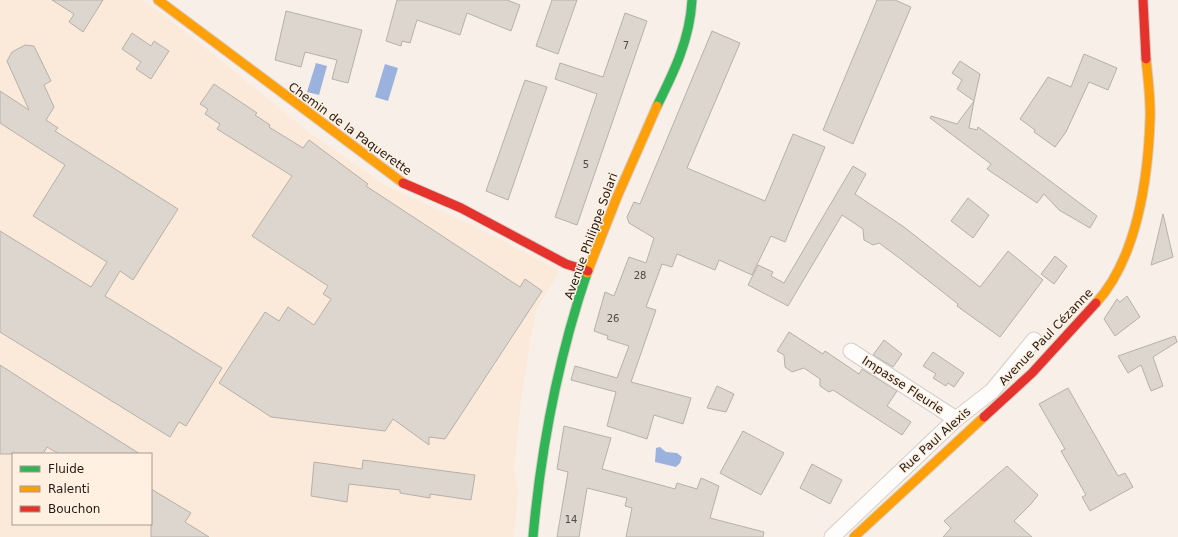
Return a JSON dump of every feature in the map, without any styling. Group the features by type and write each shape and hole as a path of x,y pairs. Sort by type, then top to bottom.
{"street":[{"name":"Chemin de la Paquerette","path":"158,0 405,184 461,208 566,264 588,271"},
{"name":"Avenue Philippe Solari","path":"533,537 536,491 556,388 588,271 622,183 679,58 690,27 692,0"},
{"name":"Avenue Paul Cézanne","path":"854,537 1032,373 1104,294 1124,257 1140,208 1146,170 1150,119 1143,0"},
{"name":"Rue Paul Alexis","path":"832,537 956,420 992,391 1034,340"},
{"name":"Impasse Fleurie","path":"850,351 956,420"}],"shaded area":[{"path":"0,0 143,0 186,32 310,133 385,185 482,230 560,271 537,308 531,338 521,401 514,468 518,492 514,537 0,537"}],"water":[{"path":"316,63 327,66 319,95 307,92"},
{"path":"385,64 398,68 388,101 375,97"},
{"path":"660,447 666,452 677,453 682,457 680,463 676,467 655,462 656,448"}],"building":[{"path":"52,0 103,0 83,32 69,22 74,14"},
{"path":"397,0 507,0 520,5 511,31 467,13 460,35 417,20 410,43 402,41 401,46 386,41"},
{"path":"552,0 577,0 558,54 536,46"},
{"path":"877,0 895,0 911,7 853,144 823,130"},
{"path":"286,11 362,30 348,83 332,79 337,60 305,52 301,67 275,60"},
{"path":"625,13 647,21 577,225 555,217 597,94 555,79 560,63 603,77"},
{"path":"712,31 740,43 687,168 765,201 793,134 825,147 785,242 771,236 752,275 719,260 715,270 677,254 672,267 662,264 646,307 656,310 631,382 691,398 683,424 654,415 647,439 607,426 616,392 571,380 575,366 617,378 629,346 607,339 608,336 594,331 605,292 614,296 629,257 646,263 654,238 629,223 627,217 634,202 640,204"},
{"path":"132,33 151,46 154,41 169,51 151,79 136,69 141,62 122,49"},
{"path":"25,45 34,46 51,81 44,85 54,107 46,120 58,128 55,131 178,209 133,280 120,271 105,296 222,368 186,426 179,422 170,437 0,332 0,231 91,287 107,262 33,216 65,165 0,123 0,91 29,110 7,61 12,52"},
{"path":"1084,54 1117,68 1108,90 1089,82 1066,132 1055,147 1034,132 1035,130 1020,119 1048,77 1071,87"},
{"path":"960,61 980,74 974,101 957,89 962,80 952,73"},
{"path":"525,80 547,87 508,200 486,191"},
{"path":"214,84 257,113 255,115 270,125 269,127 303,148 309,140 368,184 366,186 520,287 525,279 542,291 445,439 429,437 429,445 393,419 385,431 271,417 219,383 265,312 279,321 288,307 314,325 331,299 323,294 328,286 252,236 292,176 217,129 220,124 205,114 208,109 200,104"},
{"path":"974,101 969,128 977,130 978,127 1097,216 1090,228 1059,210 1044,194 1037,203 987,169 991,164 930,118 931,116 957,124"},
{"path":"853,166 866,174 855,194 904,227 980,287 1008,251 1043,280 1000,337 957,306 958,304 879,243 873,245 864,240 863,229 842,215 788,306 748,285 758,265 773,272 771,276 784,283"},
{"path":"968,198 989,215 973,238 951,221"},
{"path":"1163,214 1173,257 1151,265"},
{"path":"1055,256 1067,266 1054,284 1041,274"},
{"path":"1127,296 1140,317 1115,336 1104,319 1117,299 1120,302"},
{"path":"789,332 823,354 825,351 859,374 862,369 897,391 887,406 911,422 902,435 833,390 829,392 820,386 820,379 804,368 792,372 785,367 784,355 777,351"},
{"path":"1175,336 1177,342 1153,357 1163,386 1151,391 1141,365 1128,373 1118,356"},
{"path":"884,340 902,354 893,367 873,355"},
{"path":"933,352 964,373 954,387 948,383 946,386 933,378 936,374 923,366"},
{"path":"0,365 138,453 57,453 47,447 44,453 0,454"},
{"path":"717,386 734,394 726,412 707,408"},
{"path":"1068,388 1118,476 1125,473 1133,487 1090,511 1082,497 1086,495 1061,451 1065,449 1039,404"},
{"path":"564,426 611,438 602,469 675,489 677,483 697,489 701,478 719,486 710,518 764,532 763,537 626,537 632,508 625,506 627,498 587,488 579,537 557,537 568,472 557,469"},
{"path":"743,431 784,453 761,495 720,473"},
{"path":"363,460 475,475 471,500 430,494 430,498 400,493 400,490 349,484 347,502 311,496 314,462 362,469"},
{"path":"812,464 842,480 830,504 800,488"},
{"path":"1007,466 1038,495 1014,521 1032,537 943,537 951,528 944,521"},
{"path":"152,490 191,513 185,522 209,537 151,537"}],"traffic: fast":[{"path":"657,106 675,68 685,42 691,14 692,0"},
{"path":"533,537 536,503 552,404 567,338 587,273"}],"traffic: slow":[{"path":"158,0 403,183"},
{"path":"1096,303 1110,285 1121,264 1131,241 1138,217 1143,192 1149,143 1150,112 1146,59"},
{"path":"587,273 617,197 657,106"},
{"path":"854,537 984,417"}],"traffic: jam":[{"path":"1143,0 1146,59"},
{"path":"403,183 461,208 566,264 588,271"},
{"path":"984,417 1032,373 1096,303"}]}
